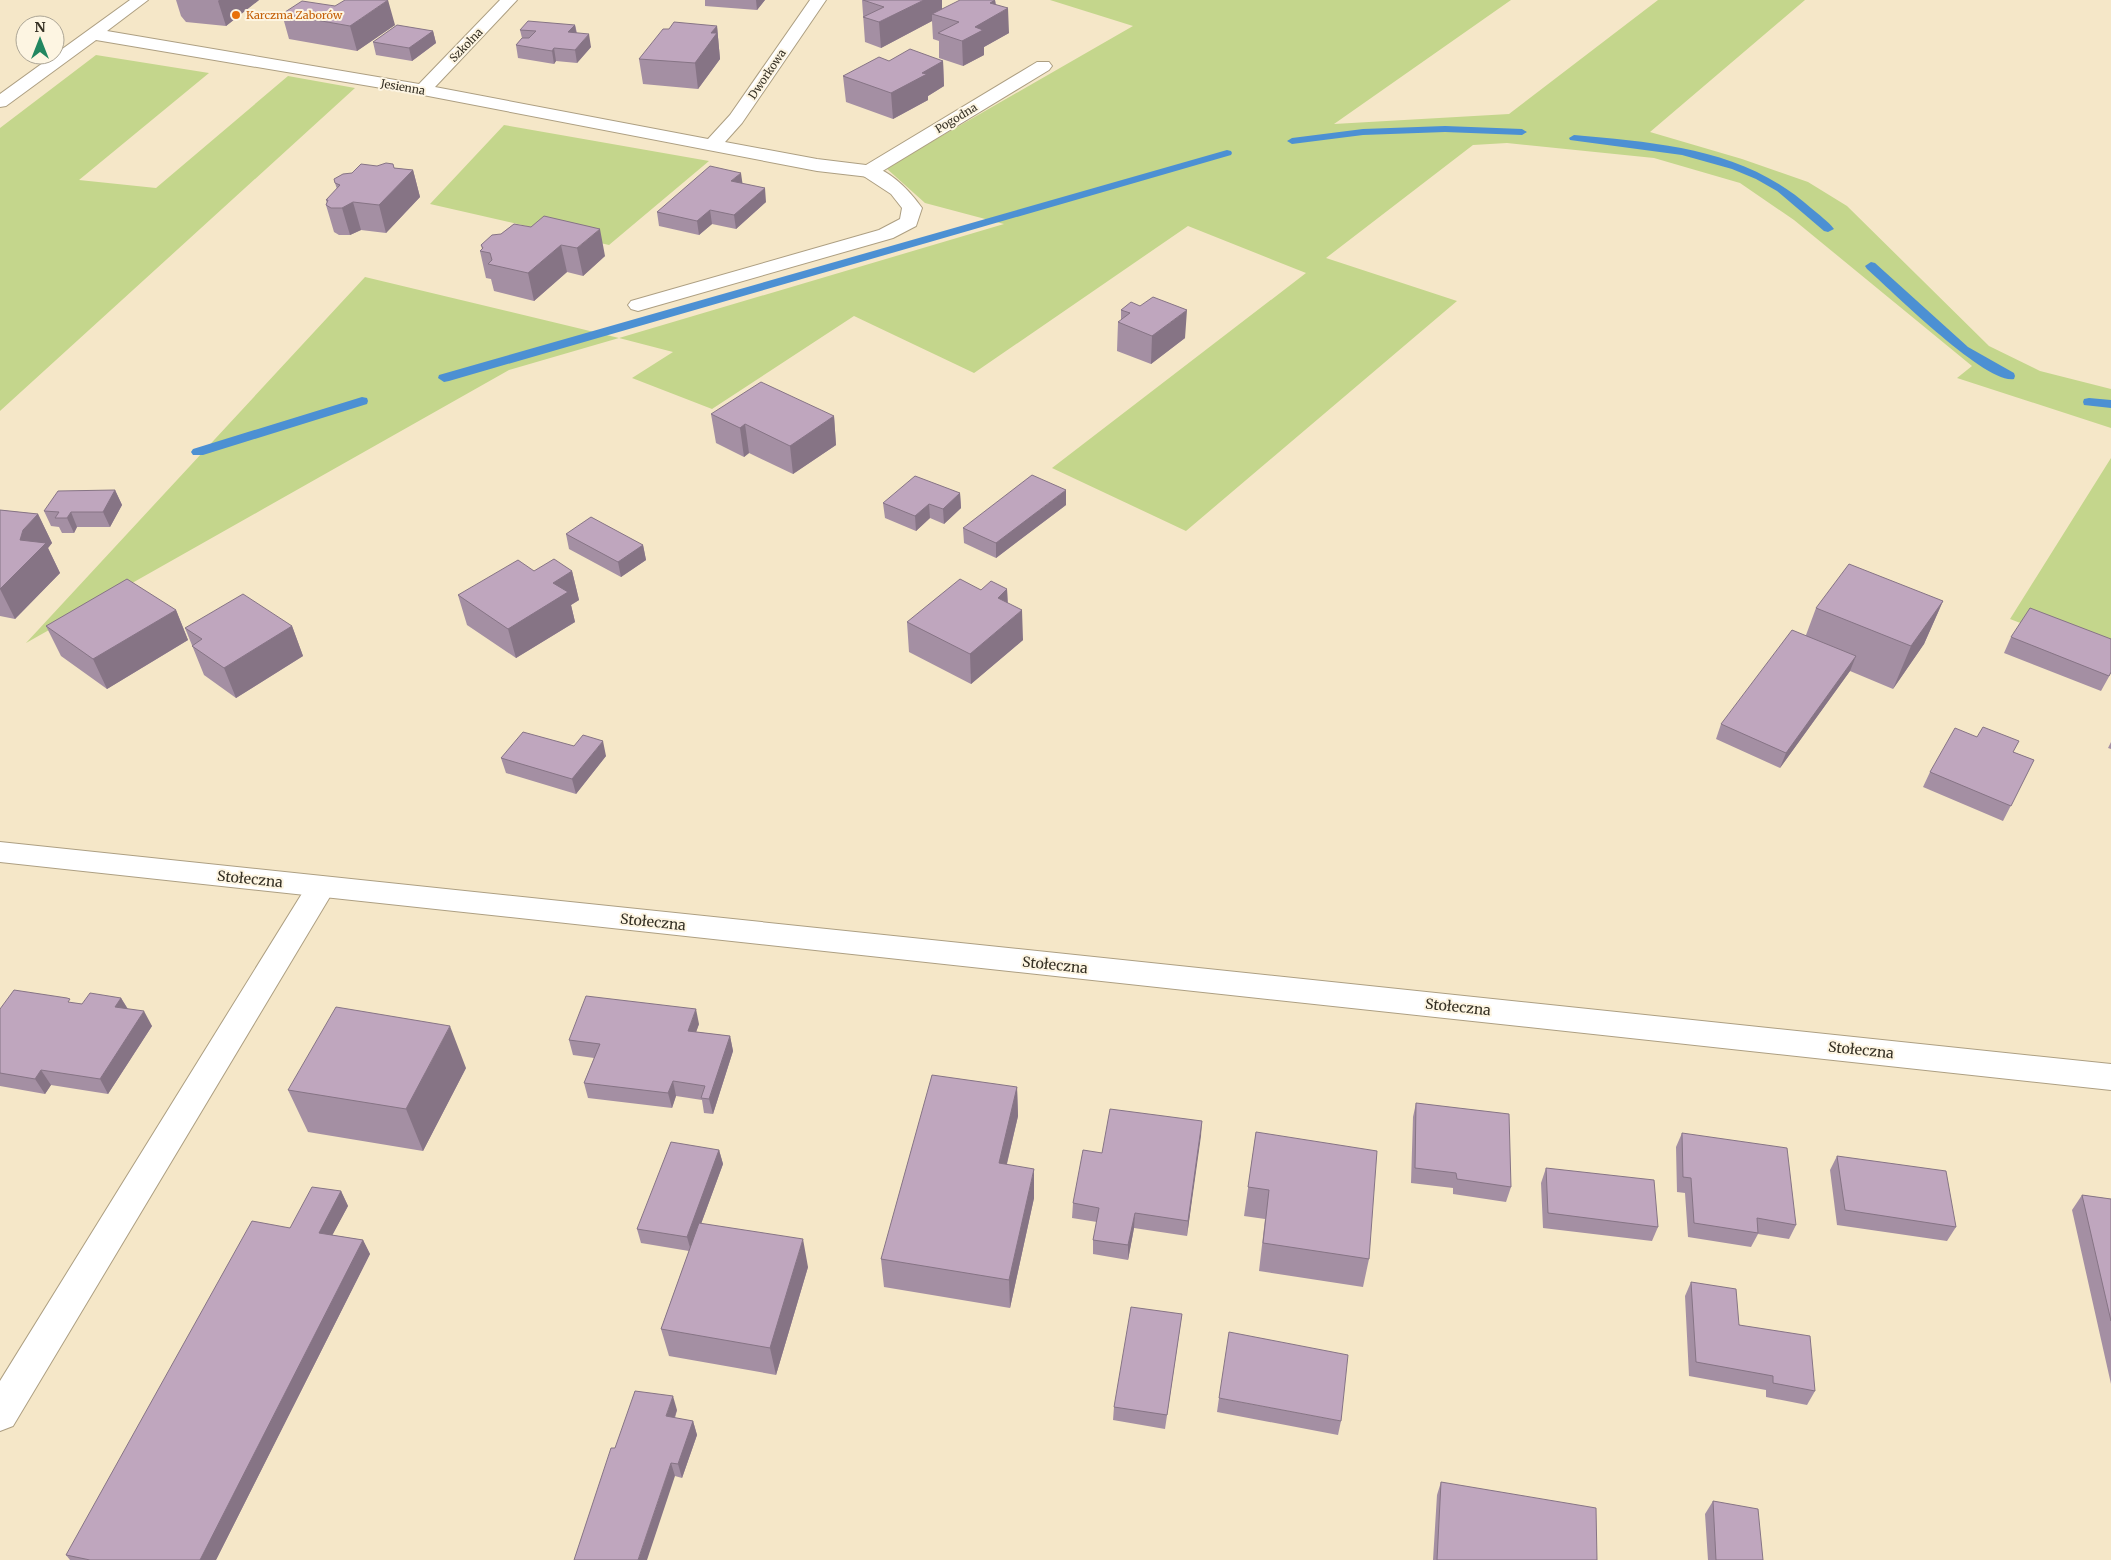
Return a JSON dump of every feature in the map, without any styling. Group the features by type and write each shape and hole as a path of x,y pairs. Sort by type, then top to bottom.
{"street":[{"path":"0,102 140,0"},
{"name":"Szkolna","path":"423,90 509,0"},
{"name":"Dworkowa","path":"712,145 736,119 818,0"},
{"name":"Jesienna","path":"94,34 423,90 818,165 869,170"},
{"name":"Pogodna","path":"869,170 1043,66"},
{"path":"638,305 886,234 909,222 912,208 898,190 869,170"},
{"name":"Stołeczna","path":"0,852 2111,1077"},
{"path":"0,1414 321,887"}],"green space":[{"path":"1050,0 1511,0 1334,124 1509,114 1658,0 1805,0 1650,132 1742,159 1808,182 1847,206 1989,346 2040,371 2111,389 2111,428 1957,378 1972,366 1794,220 1740,183 1654,158 1507,143 1473,145 1326,258 1457,301 1186,531 1052,468 1306,273 1188,226 974,373 854,316 712,409 632,378 673,352 619,338 1004,224 925,203 886,168 1133,26"},
{"path":"96,55 209,73 79,180 156,188 288,76 355,88 0,411 0,128"},
{"path":"504,125 709,161 609,245 430,204"},
{"path":"365,277 619,338 509,370 26,643"},
{"path":"2111,458 2111,658 2010,619"}],"building":[{"path":"345,0 388,0 350,26 282,14 302,1 335,6"},
{"path":"863,0 924,0 879,22 863,17 884,7"},
{"path":"960,0 995,0 990,3 1008,8 975,27 983,30 962,41 938,33 959,22 932,14"},
{"path":"528,21 575,25 568,32 589,34 575,50 554,48 552,51 516,45 522,38 529,38 536,31 520,30"},
{"path":"674,22 717,26 711,33 717,33 695,63 639,59 663,29 669,29"},
{"path":"397,25 433,31 409,48 373,42"},
{"path":"910,49 943,61 922,73 927,74 891,93 843,76 879,57 889,61"},
{"path":"386,163 393,164 394,168 413,170 379,205 353,202 342,208 331,208 326,205 328,200 326,200 340,185 335,183 334,179 343,174 352,173 361,164 377,166"},
{"path":"710,166 741,173 731,181 765,188 734,215 710,210 697,221 657,212"},
{"path":"544,216 600,229 577,248 561,245 528,273 488,264 492,260 490,253 480,251 483,248 481,245 492,235 501,234 514,224 531,227"},
{"path":"1153,297 1187,310 1152,336 1118,322 1130,313 1121,310 1131,302 1140,306"},
{"path":"761,382 834,416 790,446 745,424 740,428 711,414"},
{"path":"1032,475 1066,490 996,543 963,528"},
{"path":"915,476 960,493 943,509 929,504 915,516 883,503"},
{"path":"115,490 103,512 71,512 67,518 55,518 59,512 44,511 58,491"},
{"path":"0,510 38,514 23,530 20,540 46,543 0,589"},
{"path":"591,517 643,545 618,562 566,534"},
{"path":"554,559 572,571 553,583 568,592 508,629 458,595 518,560 534,571"},
{"path":"1849,564 1943,601 1911,646 1816,608"},
{"path":"127,579 176,610 93,659 46,626"},
{"path":"960,579 981,590 991,581 1007,589 998,598 1022,610 970,654 907,622"},
{"path":"243,594 292,626 224,668 192,646 202,639 185,628"},
{"path":"2030,608 2111,639 2111,672 2109,676 2011,637"},
{"path":"1792,630 1856,656 1786,753 1721,724"},
{"path":"1983,727 2019,741 2013,752 2034,760 2011,806 1930,772 1955,728 1977,737"},
{"path":"523,732 574,746 583,735 603,741 572,779 501,758"},
{"path":"14,990 67,998 70,999 68,1002 82,1004 90,993 121,998 115,1007 144,1011 100,1079 41,1070 35,1079 0,1073 0,1009"},
{"path":"586,996 696,1009 688,1031 730,1036 709,1099 701,1098 705,1086 673,1081 668,1093 584,1083 600,1044 569,1040"},
{"path":"336,1007 450,1026 406,1109 288,1090"},
{"path":"932,1075 1017,1087 999,1163 1034,1169 1009,1280 881,1259"},
{"path":"1416,1103 1509,1114 1511,1187 1457,1179 1456,1173 1415,1168"},
{"path":"1110,1109 1202,1121 1188,1221 1135,1213 1128,1245 1093,1240 1099,1208 1073,1203 1083,1150 1102,1153"},
{"path":"1256,1132 1377,1151 1369,1259 1263,1243 1269,1190 1248,1187"},
{"path":"1682,1133 1787,1148 1796,1225 1757,1218 1758,1233 1694,1223 1691,1178 1683,1177"},
{"path":"671,1142 719,1150 687,1237 637,1229"},
{"path":"1837,1156 1946,1171 1956,1227 1845,1210"},
{"path":"1546,1168 1654,1180 1658,1227 1548,1213"},
{"path":"312,1187 341,1191 319,1233 363,1240 200,1560 90,1560 66,1555 252,1221 290,1228"},
{"path":"2082,1195 2111,1199 2111,1321"},
{"path":"699,1223 803,1239 770,1348 661,1329"},
{"path":"1691,1282 1736,1289 1739,1325 1810,1336 1815,1391 1773,1383 1773,1376 1696,1362"},
{"path":"1131,1307 1182,1314 1167,1415 1114,1407"},
{"path":"1229,1332 1348,1355 1341,1421 1219,1398"},
{"path":"635,1391 673,1396 666,1416 693,1421 678,1464 671,1463 638,1560 574,1560 611,1448 615,1448"},
{"path":"1441,1482 1596,1508 1597,1560 1437,1560"},
{"path":"1713,1501 1758,1509 1763,1560 1716,1560"}],"waterway":[{"path":"1292,141 1363,132 1445,129 1522,132"},
{"path":"1574,138 1654,147 1710,158 1736,166 1760,176 1781,189 1828,229"},
{"path":"444,378 1227,153"},
{"path":"1871,266 1964,350 2009,376"},
{"path":"198,452 362,401"},
{"path":"2089,402 2111,404"}],"place":[{"name":"Karczma Zaborów","path":"236,15"}]}
